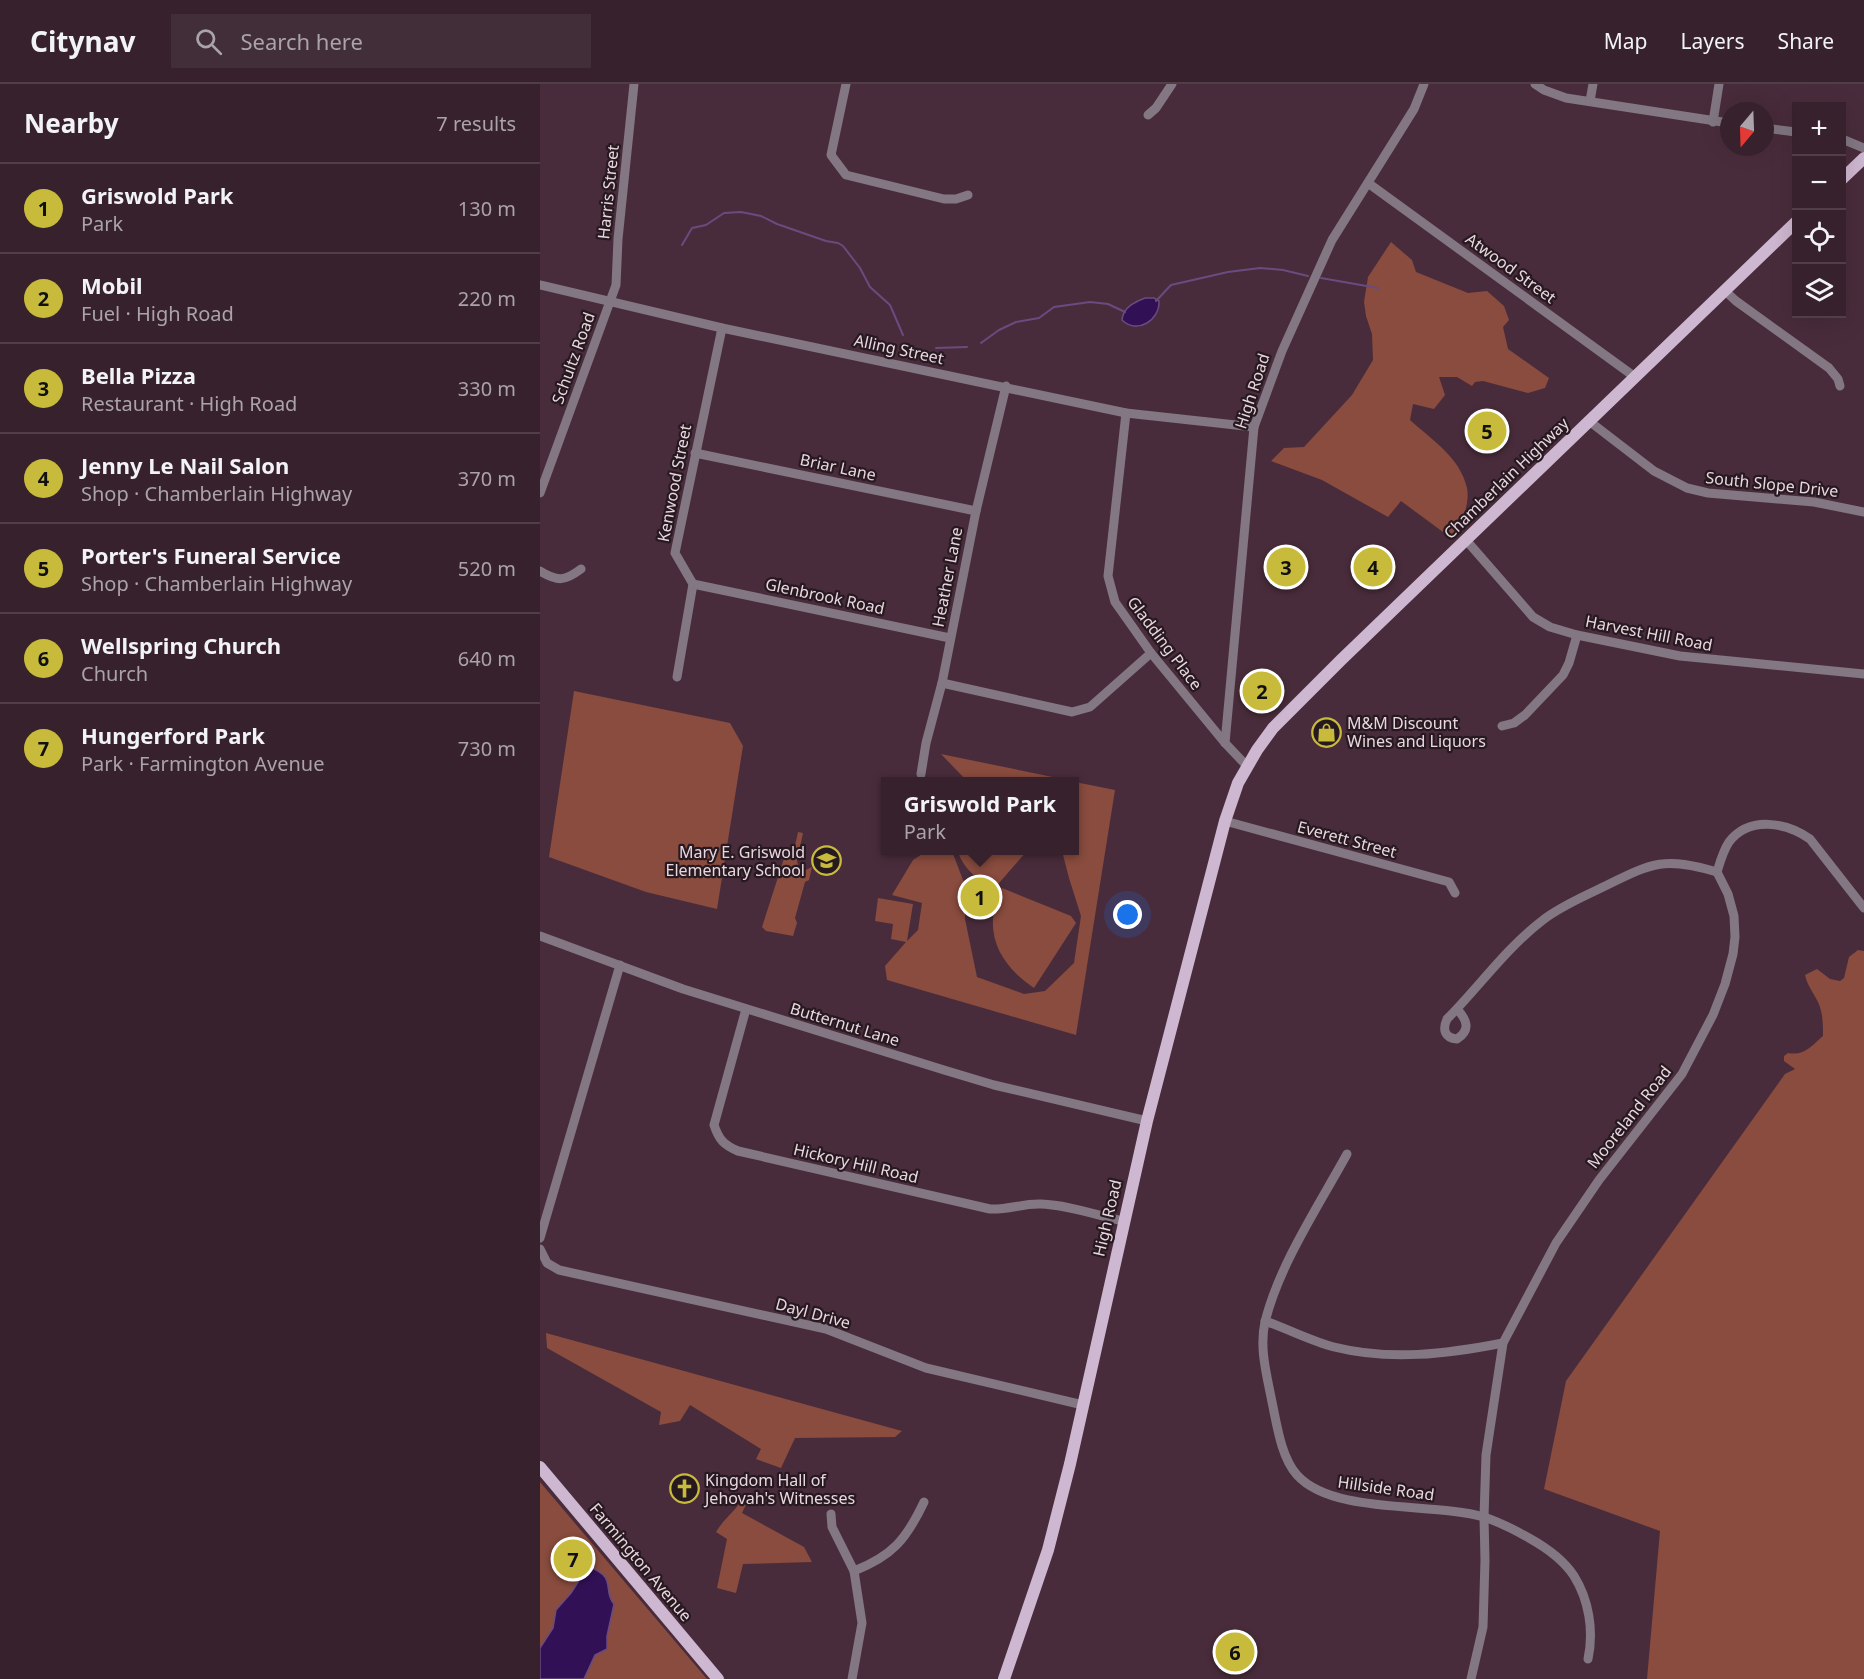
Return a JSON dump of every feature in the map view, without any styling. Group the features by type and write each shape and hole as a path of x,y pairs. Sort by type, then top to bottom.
{"main road":[{"path":"1846,175 1864,158"},
{"name":"Chamberlain Highway","path":"1247,766 1269,733 1288,713 1792,227"},
{"name":"High Road","path":"1004,1679 1047,1551 1083,1405 1147,1121 1225,821 1238,783 1247,766"},
{"name":"Farmington Avenue","path":"540,1467 718,1679"}],"street":[{"name":"Harris Street","path":"610,301 616,285 618,239 634,84"},
{"path":"846,84 831,155 846,175 944,199 956,199 968,195"},
{"path":"1149,115 1172,84"},
{"name":"High Road","path":"1225,743 1254,428 1282,351 1332,240 1414,109 1424,84"},
{"path":"1535,84 1566,98 1720,122"},
{"path":"1590,101 1593,84"},
{"path":"1713,122 1719,84"},
{"path":"1774,129 1792,131"},
{"path":"1846,141 1864,148"},
{"name":"Atwood Street","path":"1368,183 1635,377"},
{"name":"Alling Street","path":"540,285 722,328 1126,413 1254,428"},
{"path":"1724,290 1736,302 1829,368 1838,379 1840,386"},
{"name":"Schultz Road","path":"540,493 610,301"},
{"name":"Kenwood Street","path":"693,584 675,553 722,328"},
{"name":"Heather Lane","path":"921,774 926,742 942,683 976,511 1006,386"},
{"name":"Gladding Place","path":"1126,413 1108,576 1115,602 1151,653 1225,743 1247,766"},
{"name":"South Slope Drive","path":"1589,421 1654,471 1687,488 1708,493 1814,502 1864,512"},
{"name":"Briar Lane","path":"695,453 976,511"},
{"name":"Harvest Hill Road","path":"1466,540 1533,616 1550,627 1577,635 1680,656 1864,674"},
{"path":"540,572 557,578 569,578 580,569"},
{"path":"677,677 693,584"},
{"name":"Glenbrook Road","path":"693,584 950,638"},
{"path":"1502,726 1514,723 1525,715 1563,675 1577,635"},
{"path":"942,683 1072,712 1090,707 1151,653"},
{"name":"Everett Street","path":"1225,821 1449,882 1455,893"},
{"path":"1456,1009 1524,937 1558,909 1631,873 1663,862 1681,863 1717,872 1724,851 1735,836 1754,826 1764,824 1785,826 1810,839 1864,908"},
{"name":"Mooreland Road","path":"1471,1679 1483,1627 1486,1455 1503,1343 1556,1243 1599,1180 1682,1074 1713,1015 1725,984 1735,937 1734,916 1728,894 1717,872"},
{"name":"Butternut Lane","path":"540,936 683,989 994,1085 1147,1121"},
{"path":"540,1238 620,965"},
{"name":"Hickory Hill Road","path":"746,1009 714,1125 718,1138 726,1146 738,1151 990,1209 1005,1210 1037,1204 1054,1205 1123,1221"},
{"name":"Hillside Road","path":"1347,1154 1291,1257 1265,1321 1262,1337 1281,1445 1296,1474 1317,1491 1343,1500 1484,1517 1515,1530 1545,1547 1569,1568 1580,1586 1586,1603 1591,1644 1588,1659"},
{"name":"Dayl Drive","path":"540,1249 547,1263 559,1270 826,1329 926,1368 1083,1405"},
{"path":"1265,1321 1333,1347 1375,1354 1417,1356 1503,1343"},
{"path":"854,1571 885,1557 910,1530 924,1502"},
{"path":"831,1514 832,1527 854,1571 862,1623 852,1679"}],"shaded area":[{"path":"1391,242 1412,260 1416,272 1468,293 1487,291 1504,306 1509,320 1503,327 1508,349 1549,378 1545,388 1528,393 1483,381 1475,382 1472,386 1457,377 1439,377 1445,395 1434,409 1413,404 1410,420 1452,458 1467,488 1465,511 1458,534 1447,535 1401,501 1388,517 1322,480 1271,461 1284,448 1304,447 1352,395 1373,360 1372,334 1364,302 1368,277"},
{"path":"1145,298 1154,298 1159,301 1156,314 1152,319 1141,326 1134,326 1122,320 1127,308"},
{"path":"574,691 730,723 743,746 717,909 646,892 549,857"},
{"path":"941,754 1053,777 963,777"},
{"path":"1079,783 1115,790 1076,1035 887,980 885,966 906,942 891,939 893,924 875,921 878,898 913,904 907,941 918,930 922,903 892,895 913,860 921,855 954,855 966,888 965,919 977,977 1024,994 1045,991 1074,963 1081,916 1063,855 1079,855"},
{"path":"798,832 803,833 797,861 799,869 804,871 812,867 809,880 805,882 795,918 797,923 793,936 766,931 762,927 787,849 794,850"},
{"path":"959,855 1024,855 993,890 967,868"},
{"path":"1002,888 1071,916 1076,923 1034,988 1011,968 997,944 993,931 993,918"},
{"path":"1858,950 1864,951 1864,1679 1647,1679 1660,1531 1544,1489 1566,1381 1785,1074 1795,1069 1784,1061 1784,1056 1788,1053 1803,1052 1823,1036 1821,1010 1805,975 1817,969 1830,979 1840,981 1844,978 1849,957"},
{"path":"546,1333 902,1431 895,1437 795,1438 781,1468 756,1459 761,1449 690,1405 680,1421 659,1425 661,1412 547,1348"},
{"path":"540,1482 707,1679 540,1679"},
{"path":"752,1492 742,1513 804,1547 812,1562 743,1564 736,1593 717,1588 727,1539 716,1532 742,1500"},
{"path":"589,1567 603,1575 614,1604 607,1636 607,1649 595,1655 584,1679 540,1679 540,1648 553,1628 556,1610"}],"waterway":[{"path":"682,245 692,228 706,225 724,213 741,212 761,216 777,224 838,243 860,268 870,287 890,305 903,335"},
{"path":"1156,301 1171,285 1228,272 1260,268 1283,270 1308,276"},
{"path":"1321,278 1378,288"},
{"path":"981,343 999,330 1016,322 1039,318 1054,307 1090,302 1108,304 1125,312"},
{"path":"936,348 967,347"}],"place":[{"name":"Porter's Funeral Service","path":"1487,431"},
{"name":"Bella Pizza","path":"1286,567"},
{"name":"Jenny Le Nail Salon","path":"1373,567"},
{"name":"Mobil","path":"1262,691"},
{"name":"M&M Discount Wines and Liquors","path":"1326,732"},
{"name":"Mary E. Griswold Elementary School","path":"826,861"},
{"name":"Griswold Park","path":"980,897"},
{"name":"Kingdom Hall of Jehovah's Witnesses","path":"684,1489"},
{"name":"Hungerford Park","path":"573,1559"},
{"name":"Wellspring Church","path":"1235,1652"}]}
